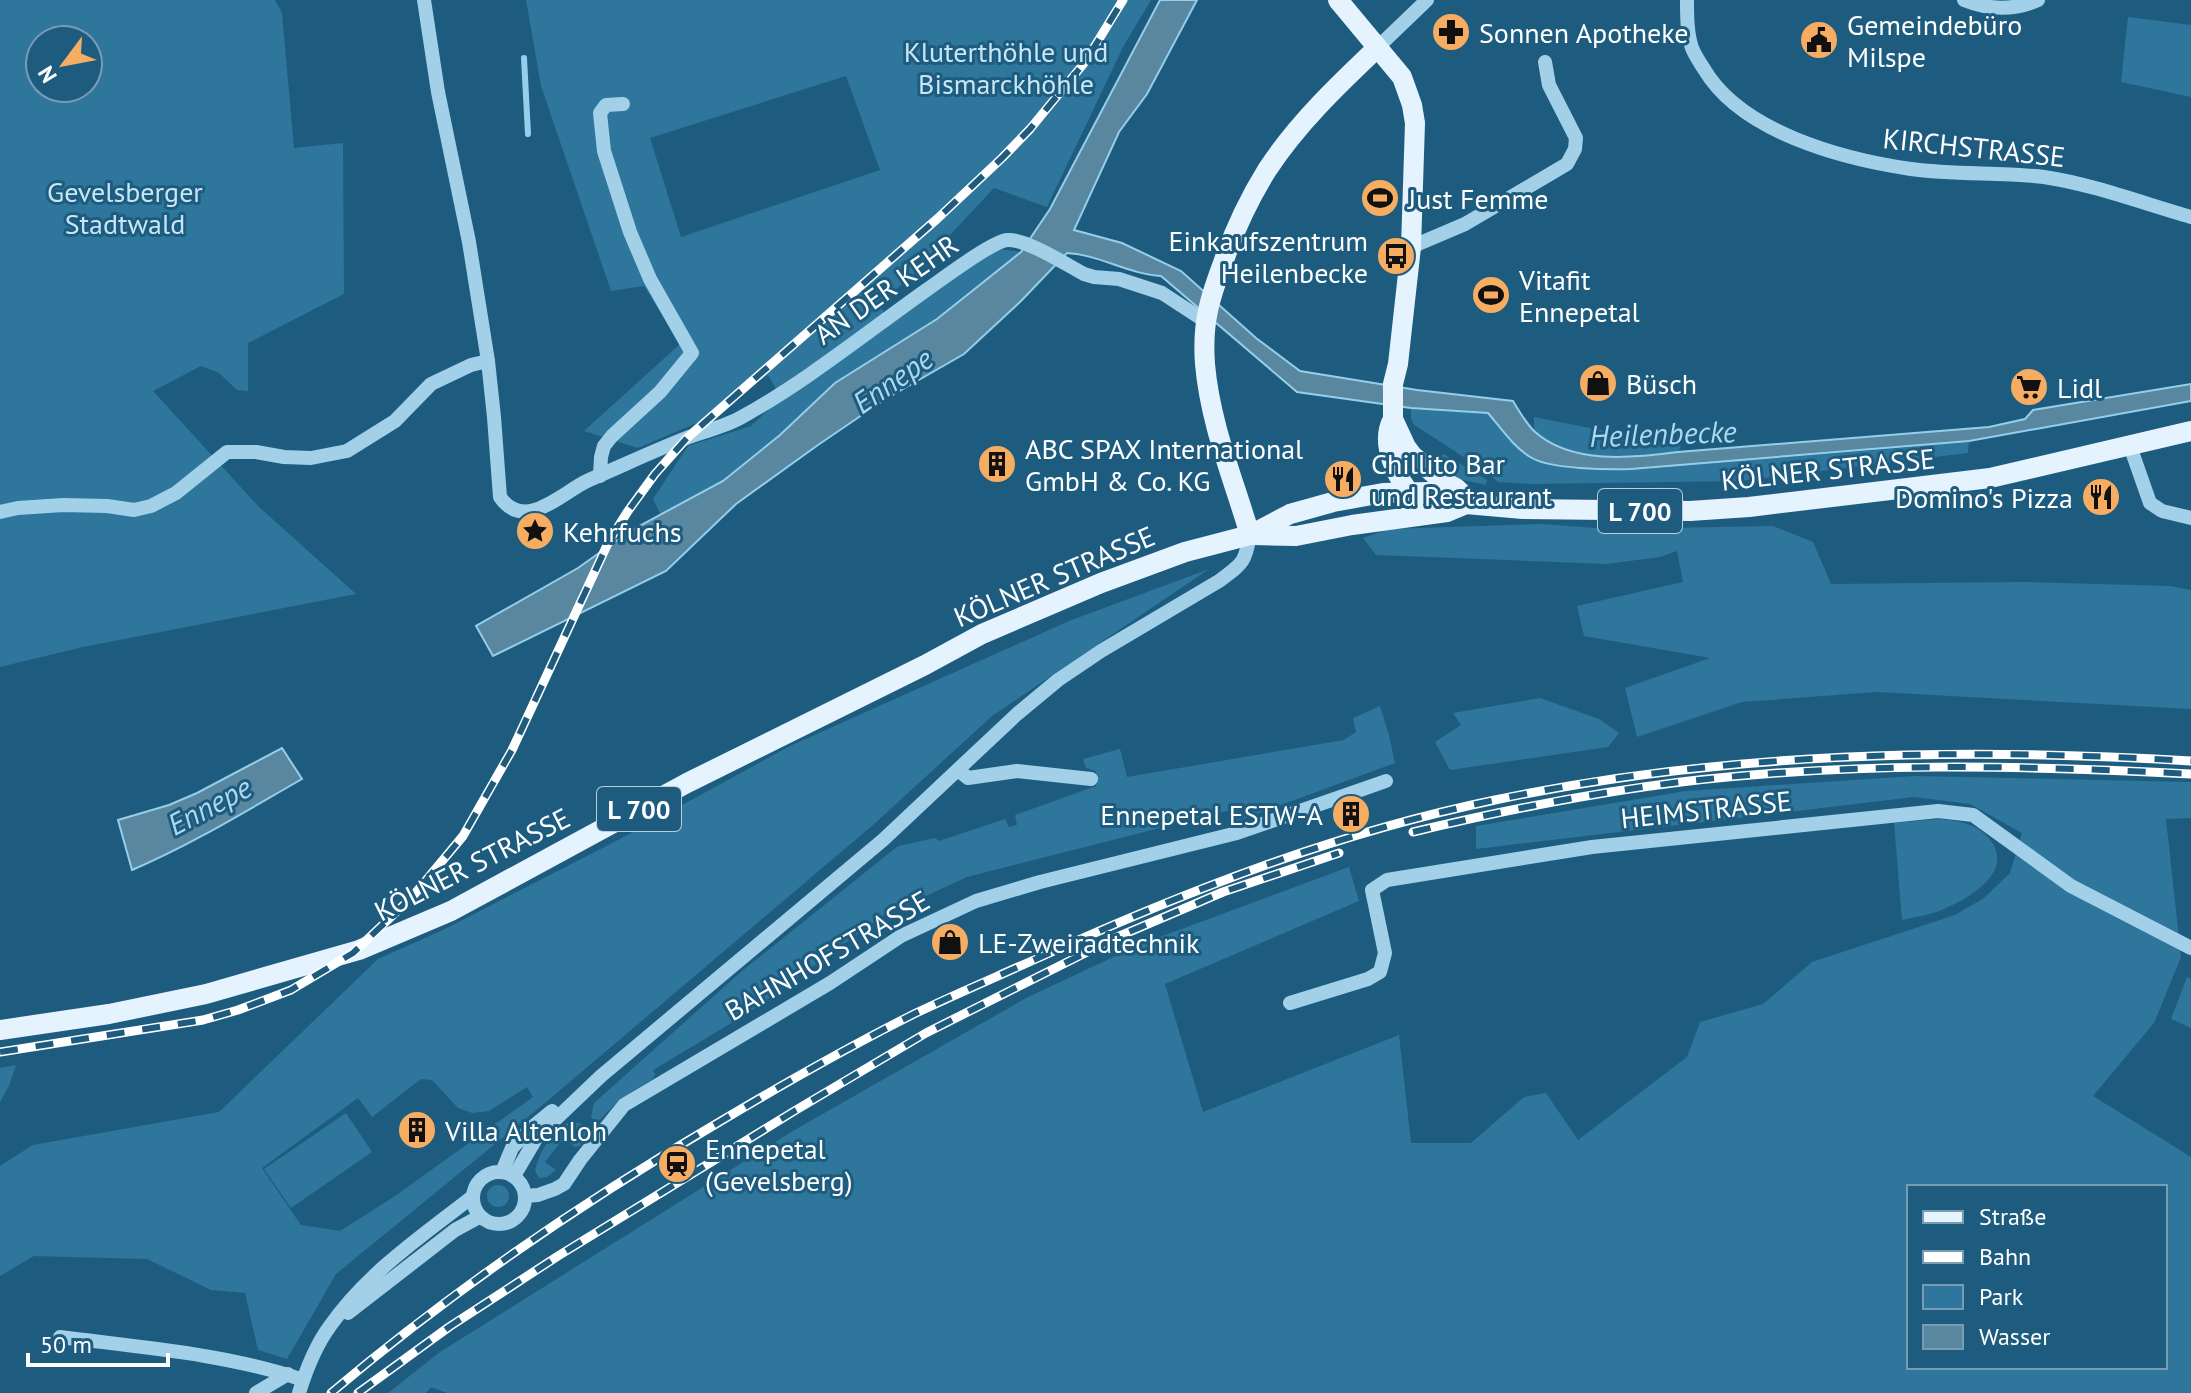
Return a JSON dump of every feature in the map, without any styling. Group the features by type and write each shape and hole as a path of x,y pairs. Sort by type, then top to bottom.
{"main road":[{"path":"1338,0 1402,77 1412,105 1415,144 1411,247 1388,428 1390,451 1399,477 1408,492 1432,514"},
{"path":"1250,535 1213,417 1205,363 1205,321 1212,292 1228,247 1268,169 1309,117 1377,48"},
{"path":"1392,413 1412,455 1441,480 1456,488 1470,504"},
{"name":"KÖLNER STRASSE","path":"0,1030 109,1014 206,994 359,950 451,911 714,769 986,632 1101,583 1185,552 1250,535 1290,514 1333,502 1383,493 1428,492 1470,504 1523,509 1690,511 1749,507 1990,478 2191,431"},
{"name":"KÖLNER STRASSE","path":"1250,535 1296,536 1447,512 1470,504"}],"street":[{"name":"AN DER KEHR","path":"424,0 488,361 498,489 508,507 521,512 535,511 585,482 739,419 818,368 930,287 1005,240 1020,241 1084,274 1119,279 1162,293 1205,321"},
{"path":"1377,48 1427,0"},
{"name":"KIRCHSTRASSE","path":"1687,0 1687,24 1693,50 1712,82 1728,100 1755,119 1813,145 1861,160 1913,169 2046,177 2191,217"},
{"path":"1964,0 1978,6 2004,9 2038,0"},
{"path":"1411,247 1465,224 1567,164 1575,149 1576,138 1549,85 1545,62"},
{"path":"600,476 604,446 660,392 692,353 650,279 630,232 604,151 600,113 606,105 623,104"},
{"path":"0,512 63,505 134,510 151,506 176,493 227,452 311,458 347,451 395,421 431,384 471,365 488,361"},
{"path":"2130,446 2150,503 2155,508 2191,518"},
{"name":"BAHNHOFSTRASSE","path":"60,1337 233,1362 288,1374 301,1386 329,1327 364,1285 472,1197 474,1188 485,1175 508,1174 537,1137 601,1076 883,840 1017,714 1058,680 1219,581 1245,560 1250,535"},
{"path":"958,770 968,778 1017,771 1091,779"},
{"name":"BAHNHOFSTRASSE","path":"525,1196 538,1195 564,1184 624,1105 830,983 901,936 976,901 1237,833 1386,781"},
{"name":"HEIMSTRASSE","path":"1290,1003 1368,979 1380,972 1385,953 1372,890 1387,880 1592,847 1938,811 1973,815 2071,886 2191,948"},
{"path":"472,1197 479,1217 493,1225 509,1223 522,1212 525,1196 519,1182 508,1174"},
{"name":"BAHNHOFSTRASSE","path":"329,1327 455,1230 479,1217"},
{"path":"256,1393 288,1374"}],"green space":[{"name":"Gevelsberger Stadtwald","path":"0,0 275,0 282,13 294,148 343,143 344,294 248,343 248,391 237,390 219,373 201,366 153,391 258,506 356,594 83,647 0,667"},
{"name":"Kluterthöhle und Bismarckhöhle","path":"526,0 1151,0 1123,47 1047,207 994,188 910,278 880,302 887,322 998,249 1021,252 937,319 835,383 780,435 723,481 661,515 653,499 688,446 751,426 781,398 768,375 699,422 638,448 584,431 680,344 644,286 611,291 541,86","holes":["846,76 880,170 681,237 650,138"]},
{"path":"2128,17 2191,25 2191,97 2121,82"},
{"path":"1411,408 1488,413 1510,439 1545,463 1611,470 1969,441 1968,453 1740,481 1530,484 1498,482 1413,424"},
{"path":"1534,417 1681,446 1678,452 1647,455 1616,457 1586,454 1547,441 1534,431"},
{"path":"1444,454 1487,480 1486,485 1458,479 1433,461"},
{"path":"1541,524 1609,529 1773,526 1813,542 1831,584 2025,582 2171,586 2191,590 2191,709 1877,692 1742,702 1637,737 1625,688 1710,658 1584,636 1577,606 1683,582 1677,551 1660,557 1606,564 1376,555 1363,538 1389,529"},
{"path":"1209,569 992,716 873,825 539,1108 336,1274 287,1359 258,1350 245,1293 211,1290 147,1259 34,1256 0,1276 0,1166 33,1145 219,1112 378,959 443,930 620,839 790,746 1069,621","holes":["421,1079 432,1080 458,1108 472,1113 489,1111 527,1087 533,1097 395,1196 340,1231 301,1225 262,1168 358,1098 372,1117"]},
{"path":"1540,698 1599,719 1619,733 1608,747 1450,770 1435,742 1461,725 1453,713"},
{"path":"1380,706 1395,763 1235,822 1231,810 967,877 883,916 748,1013 653,1070 653,1079 619,1100 596,1124 591,1117 594,1103 742,971 898,846 935,838 939,841 1005,819 1009,827 1017,825 1015,815 1096,786 1096,771 1086,768 1083,759 1120,749 1127,777 1344,740 1356,732 1353,718"},
{"path":"1915,776 2191,782 2191,818 2166,819 2181,957 2154,1023 2093,1096 2191,1157 2191,1393 447,1393 431,1387 426,1393 388,1393 440,1352 791,1132 1028,997 1141,944 1349,867 1359,901 1165,984 1203,1112 1399,1035 1411,1143 1471,1143 1524,1097 1546,1093 1578,1140 1687,1057 1700,1022 1763,1004 1812,962 1955,915 1984,898 2010,873 2022,833 1970,804 1914,797 1476,849 1476,826 1686,791"},
{"path":"1939,819 1962,823 1982,832 1993,844 1997,855 1996,865 1984,884 1964,899 1939,911 1902,920 1894,823"},
{"path":"2187,977 2191,979 2191,1028 2171,1019"},
{"path":"16,1065 9,1086 0,1102 0,1068"},
{"path":"346,1113 372,1152 291,1208 264,1169"},
{"path":"570,1121 582,1124 588,1134 580,1146 575,1147 564,1138 545,1162 556,1170 547,1177 539,1178 535,1171 544,1148 552,1136"},
{"path":"498,1185 506,1188 509,1196 506,1204 498,1207 490,1204 487,1196 490,1188"}],"water":[{"name":"Ennepe","path":"1160,0 1197,0 1147,94 1119,132 1074,230 1122,243 1181,271 1256,338 1300,371 1417,390 1513,401 1531,428 1549,442 1584,454 1622,457 1989,427 2025,419 2033,410 2191,384 2191,401 1969,441 1631,469 1566,467 1541,462 1525,454 1488,413 1411,408 1297,392 1161,276 1067,253 964,354 884,400 736,504 666,571 493,656 476,626 578,568 630,531 723,481 780,435 835,383 937,319 1021,252 1050,209"},
{"name":"Ennepe","path":"282,748 302,779 197,839 132,870 118,820 197,793"}],"waterway":[{"path":"524,58 528,134"}],"railway":[{"path":"0,1052 203,1020 291,990 353,953 413,896 463,836 512,750 609,541 655,474 687,438 937,219 1002,158 1085,62 1123,0"},
{"path":"331,1393 424,1318 520,1248 670,1151 818,1065 916,1013 1092,934 1204,888 1318,847 1495,800 1581,784 1754,763 1842,757 2016,754 2191,761"},
{"path":"1413,832 1512,810 1647,786 1808,771 1936,767 2191,774"},
{"path":"358,1393 449,1327 558,1256 926,1033 1115,938 1223,892 1339,853"}],"place":[{"name":"Sonnen Apotheke","path":"1451,32"},
{"name":"Gemeindebüro Milspe","path":"1819,40"},
{"name":"Just Femme","path":"1380,198"},
{"name":"Einkaufszentrum Heilenbecke","path":"1396,256"},
{"name":"Vitafit Ennepetal","path":"1491,295"},
{"name":"Büsch","path":"1598,383"},
{"name":"Lidl","path":"2029,387"},
{"name":"ABC SPAX International GmbH & Co. KG","path":"997,464"},
{"name":"Chillito Bar und Restaurant","path":"1343,479"},
{"name":"Domino's Pizza","path":"2101,497"},
{"name":"Kehrfuchs","path":"535,531"},
{"name":"Ennepetal ESTW-A","path":"1351,814"},
{"name":"LE-Zweiradtechnik","path":"950,942"},
{"name":"Villa Altenloh","path":"417,1130"},
{"name":"Ennepetal (Gevelsberg)","path":"677,1164"}],"water label":[{"name":"Heilenbecke","path":"1663,433"}]}
